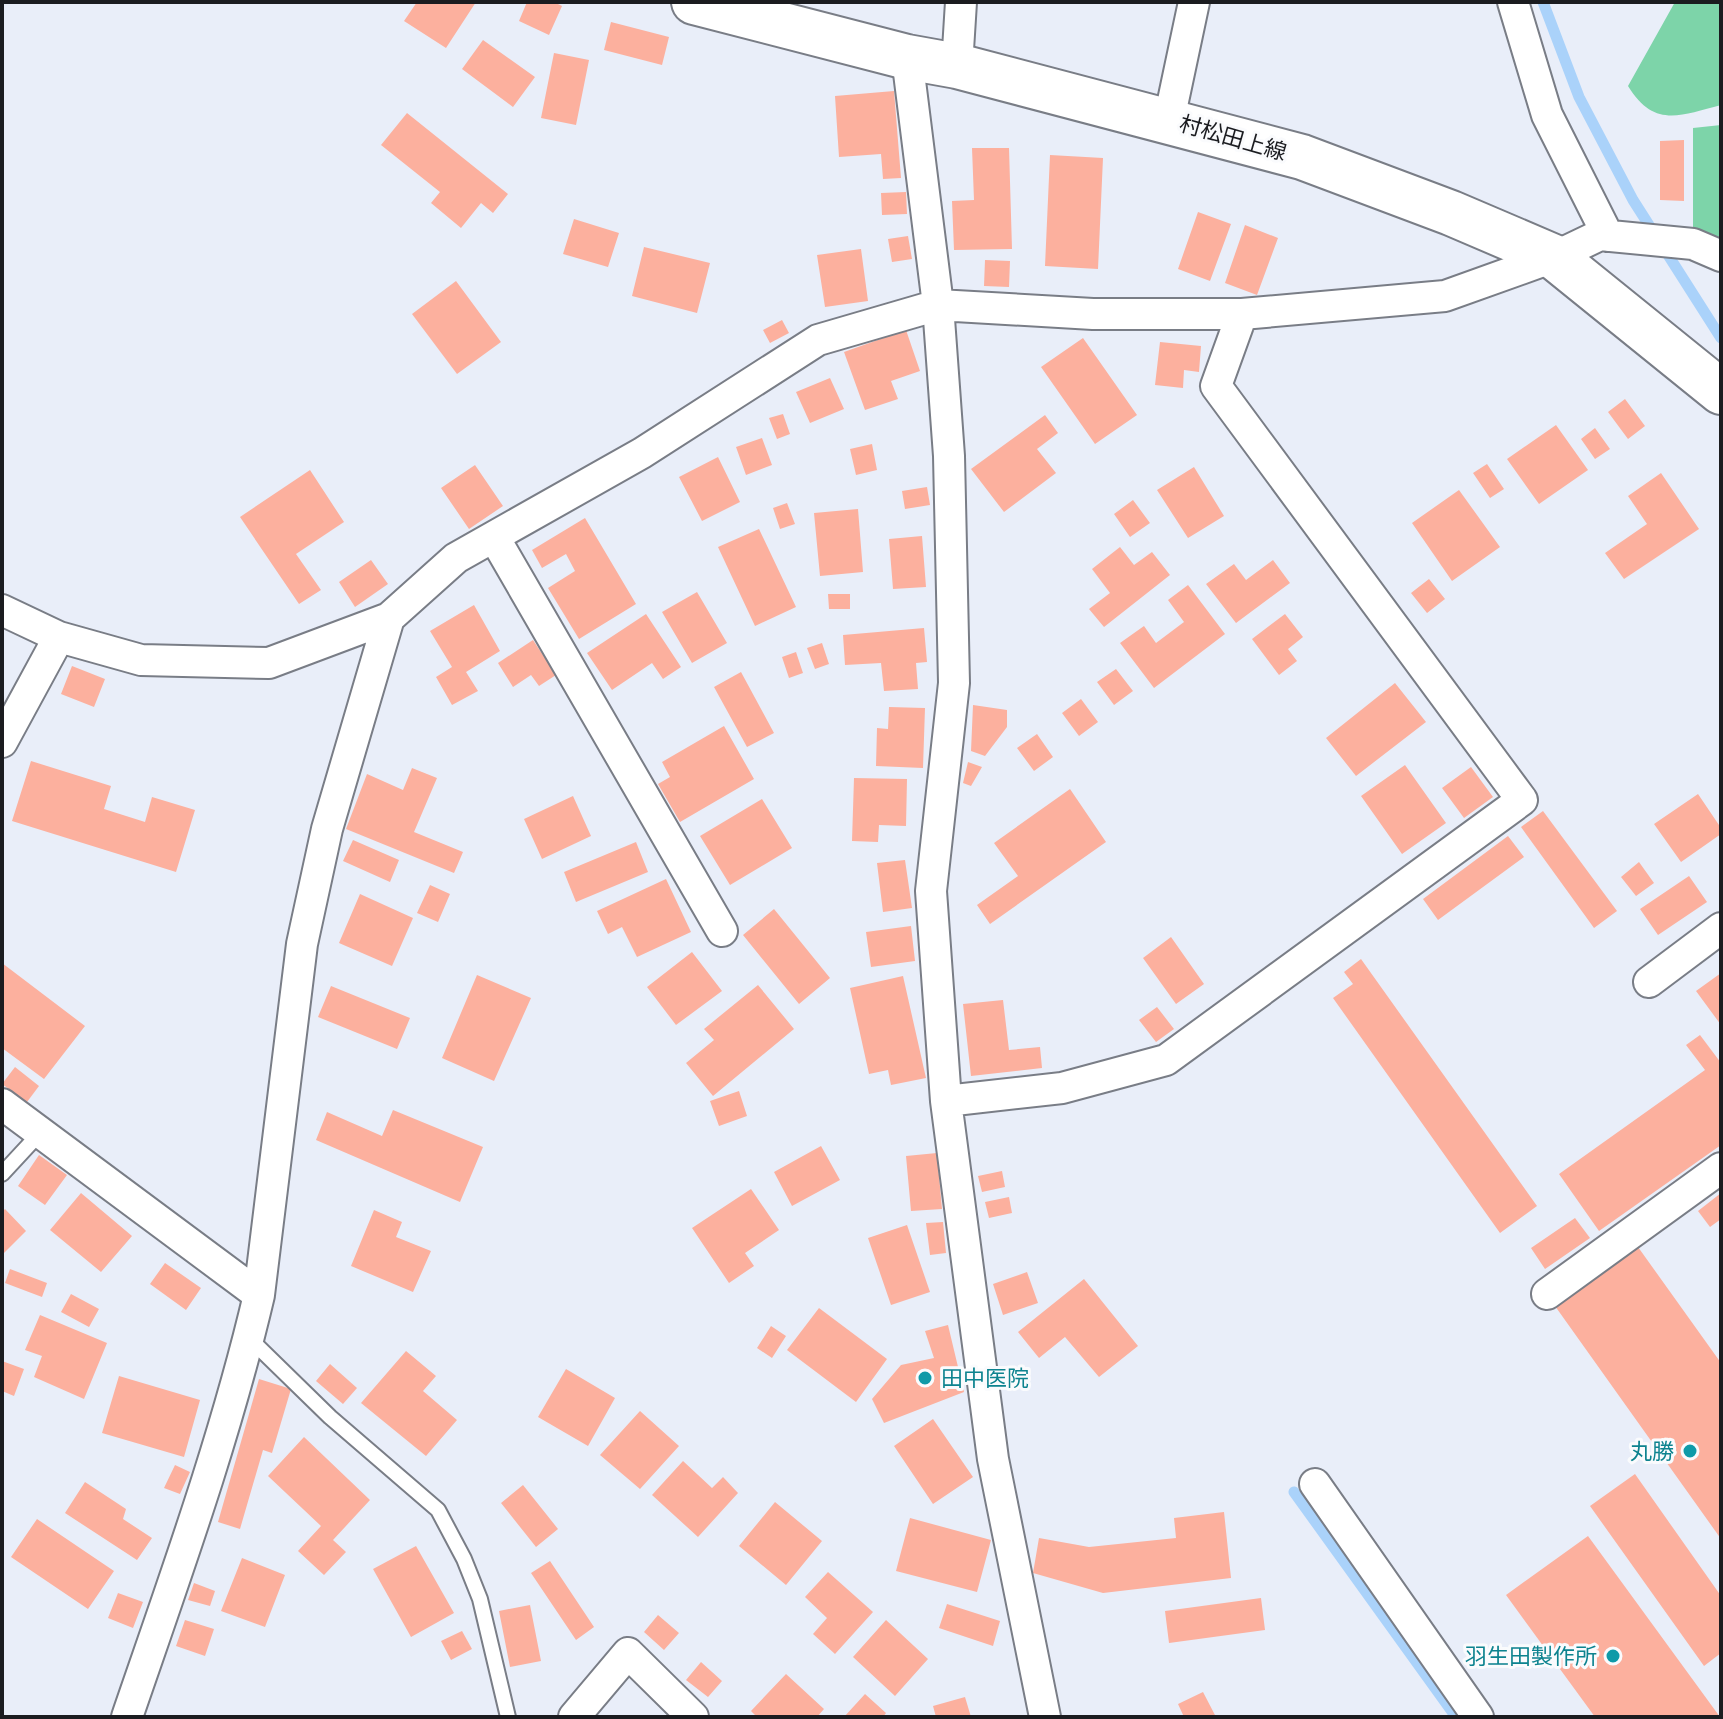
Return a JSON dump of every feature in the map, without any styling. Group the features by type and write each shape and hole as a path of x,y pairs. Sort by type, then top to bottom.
{"main road":[{"name":"村松田上線","path":"694,2 800,14 907,57 957,66 1302,157 1451,213 1554,257 1721,392"}],"street":[{"path":"957,66 961,2"},
{"path":"1169,120 1194,2"},
{"path":"1513,2 1547,115 1608,236"},
{"path":"907,57 938,305 949,456 954,683 931,891 946,1101 993,1459 1045,1717"},
{"path":"2,610 59,637 141,660 269,663 389,618 456,558 642,453 818,340 938,305 1093,314 1242,314 1445,296 1554,257 1600,235 1693,244 1721,256"},
{"path":"946,1101 1062,1088 1166,1060 1522,800 1216,386 1242,314"},
{"path":"494,537 722,931"},
{"path":"127,1717 219,1452 249,1338 259,1295 302,944 327,829 389,618"},
{"path":"2,742 59,637"},
{"path":"1649,982 1721,928"},
{"path":"2,1104 259,1295"},
{"path":"1547,1294 1721,1168"},
{"path":"1315,1484 1478,1717"},
{"path":"574,1717 628,1653 693,1717"}],"lane":[{"path":"2,1174 40,1133"},
{"path":"249,1338 330,1417 438,1510 464,1559 480,1599 508,1717"}],"green space":[{"path":"1675,2 1721,2 1721,105 1692,113 1668,115 1648,108 1628,86"},
{"path":"1721,125 1721,256 1693,244 1693,128"}],"building":[{"path":"417,2 476,2 446,48 404,21"},
{"path":"527,2 554,2 562,6 549,35 519,21"},
{"path":"611,22 669,37 662,65 604,50"},
{"path":"483,40 535,77 513,107 462,69"},
{"path":"554,53 589,60 576,125 541,118"},
{"path":"894,91 901,178 883,179 881,154 839,157 835,96"},
{"path":"407,113 508,194 493,213 481,203 461,228 431,203 440,192 381,145"},
{"path":"1684,140 1684,201 1660,200 1660,141"},
{"path":"972,148 1009,148 1012,249 954,250 952,201 974,200"},
{"path":"1050,155 1103,158 1098,269 1045,266"},
{"path":"906,192 907,214 882,215 881,193"},
{"path":"1198,212 1231,224 1210,281 1178,269"},
{"path":"574,219 619,233 608,267 563,254"},
{"path":"1245,225 1278,238 1257,295 1225,283"},
{"path":"908,236 912,259 892,262 888,239"},
{"path":"644,247 710,263 697,313 632,296"},
{"path":"861,249 868,301 825,307 817,255"},
{"path":"985,260 1010,261 1009,287 984,286"},
{"path":"456,281 501,342 457,374 412,314"},
{"path":"782,320 789,333 770,343 763,330"},
{"path":"906,330 920,371 891,381 898,399 865,410 844,352"},
{"path":"1083,338 1137,415 1095,444 1041,367"},
{"path":"1160,342 1201,346 1199,372 1184,370 1183,388 1155,385"},
{"path":"830,378 844,409 810,423 796,392"},
{"path":"1625,399 1645,426 1628,439 1608,412"},
{"path":"783,414 790,434 777,439 769,418"},
{"path":"1045,415 1058,433 1037,449 1056,473 1004,512 971,469"},
{"path":"1556,425 1588,470 1539,504 1507,459"},
{"path":"1595,428 1610,449 1595,459 1581,439"},
{"path":"762,438 772,465 746,475 736,447"},
{"path":"872,444 877,470 856,475 850,449"},
{"path":"718,457 740,502 702,521 679,477"},
{"path":"1487,464 1504,489 1490,498 1473,473"},
{"path":"475,465 503,506 469,529 441,488"},
{"path":"1194,467 1224,516 1188,538 1157,490"},
{"path":"310,470 344,522 296,554 321,590 299,604 240,517"},
{"path":"1661,473 1699,529 1624,579 1605,553 1647,524 1628,496"},
{"path":"927,487 930,505 905,509 902,491"},
{"path":"1459,490 1500,547 1452,581 1412,523"},
{"path":"1133,500 1150,523 1130,537 1114,514"},
{"path":"787,503 795,524 780,529 773,508"},
{"path":"858,509 863,572 820,576 814,513"},
{"path":"585,518 636,604 579,639 548,588 575,571 566,554 542,568 532,550"},
{"path":"759,529 796,607 755,626 718,547"},
{"path":"922,536 926,587 893,589 889,539"},
{"path":"1120,547 1134,565 1152,552 1170,575 1104,627 1089,609 1110,593 1092,569"},
{"path":"371,560 388,584 355,607 339,582"},
{"path":"1273,560 1290,583 1236,623 1206,584 1234,564 1246,580"},
{"path":"1429,579 1445,599 1427,613 1411,593"},
{"path":"1188,585 1225,634 1154,688 1120,643 1144,626 1156,643 1184,622 1168,600"},
{"path":"697,592 727,643 692,663 662,612"},
{"path":"828,594 850,594 850,609 829,609"},
{"path":"474,605 500,651 466,672 478,691 452,705 436,677 452,667 430,631"},
{"path":"646,614 681,667 663,679 652,663 612,690 587,653"},
{"path":"1285,614 1303,637 1288,649 1297,661 1279,675 1252,639"},
{"path":"924,628 927,662 916,663 918,689 884,691 881,663 845,665 843,635"},
{"path":"533,640 556,675 539,686 531,675 513,687 498,663"},
{"path":"822,643 829,664 815,669 807,648"},
{"path":"796,652 803,673 789,678 782,657"},
{"path":"72,666 105,679 94,707 61,694"},
{"path":"1116,669 1133,691 1114,705 1097,682"},
{"path":"741,672 774,733 747,747 714,687"},
{"path":"1395,683 1426,722 1356,776 1326,738"},
{"path":"1081,699 1098,722 1079,736 1062,713"},
{"path":"973,705 1007,710 1007,727 985,756 971,751"},
{"path":"889,707 925,708 923,768 876,766 877,728 888,729"},
{"path":"724,726 754,779 680,822 658,784 670,777 662,762"},
{"path":"1037,734 1053,757 1034,771 1017,748"},
{"path":"31,761 111,786 104,809 145,822 152,797 195,810 176,872 12,821"},
{"path":"968,762 982,767 971,786 963,783"},
{"path":"1405,765 1446,823 1402,854 1361,796"},
{"path":"1471,767 1493,797 1464,818 1442,788"},
{"path":"412,768 437,778 414,832 463,852 454,873 346,829 367,774 403,790"},
{"path":"854,778 907,779 906,826 879,825 878,842 852,841"},
{"path":"1070,789 1106,842 990,924 977,905 1018,876 994,843"},
{"path":"1698,794 1721,828 1721,834 1681,862 1654,824"},
{"path":"573,796 591,836 542,859 524,819"},
{"path":"762,799 792,848 730,885 700,836"},
{"path":"1543,811 1617,911 1594,928 1521,827"},
{"path":"1508,836 1524,857 1438,920 1423,899"},
{"path":"353,840 399,860 390,882 343,861"},
{"path":"636,842 648,872 576,902 564,872"},
{"path":"905,860 912,908 883,912 877,863"},
{"path":"1639,862 1654,883 1636,896 1621,877"},
{"path":"1689,876 1707,902 1658,935 1640,909"},
{"path":"666,879 691,932 637,957 622,927 608,934 597,911"},
{"path":"430,885 450,894 438,922 417,913"},
{"path":"360,894 413,918 392,966 339,943"},
{"path":"774,909 830,978 799,1004 743,935"},
{"path":"911,926 915,961 871,967 866,932"},
{"path":"1171,937 1204,984 1176,1004 1143,958"},
{"path":"692,952 722,991 676,1025 647,987"},
{"path":"1361,959 1537,1206 1500,1233 1333,998 1353,984 1344,972"},
{"path":"2,963 85,1026 44,1079 2,1048"},
{"path":"1721,973 1721,1025 1696,991"},
{"path":"477,975 531,998 494,1081 442,1058"},
{"path":"903,976 926,1078 891,1085 888,1070 869,1074 850,988"},
{"path":"758,985 794,1029 713,1096 686,1063 714,1040 704,1029"},
{"path":"331,986 410,1018 397,1049 318,1017"},
{"path":"1003,1000 1009,1050 1040,1047 1042,1068 971,1076 963,1004"},
{"path":"1157,1007 1174,1029 1156,1042 1139,1020"},
{"path":"1700,1035 1721,1063 1721,1145 1599,1231 1559,1174 1705,1070 1686,1045"},
{"path":"15,1067 39,1086 27,1102 2,1084"},
{"path":"739,1091 747,1116 719,1126 710,1101"},
{"path":"393,1110 483,1147 460,1202 316,1140 327,1112 382,1136"},
{"path":"821,1146 840,1180 792,1206 774,1172"},
{"path":"937,1153 942,1209 911,1211 906,1156"},
{"path":"39,1155 67,1175 45,1205 18,1186"},
{"path":"1002,1171 1005,1187 982,1192 978,1176"},
{"path":"751,1189 779,1230 745,1253 754,1266 729,1283 692,1228"},
{"path":"81,1193 132,1236 101,1272 50,1230"},
{"path":"1721,1193 1721,1219 1710,1227 1698,1211"},
{"path":"1009,1197 1012,1213 989,1218 985,1202"},
{"path":"5,1209 26,1231 2,1255 2,1212"},
{"path":"374,1210 402,1222 396,1237 431,1251 413,1292 351,1266"},
{"path":"1575,1218 1590,1238 1545,1269 1531,1248"},
{"path":"943,1222 946,1253 930,1255 926,1223"},
{"path":"907,1225 930,1292 891,1305 868,1238"},
{"name":"丸勝","path":"1638,1247 1721,1363 1721,1539 1555,1306"},
{"path":"165,1263 201,1288 186,1310 150,1284"},
{"path":"10,1269 47,1283 42,1297 5,1283"},
{"path":"1027,1272 1038,1303 1003,1315 993,1284"},
{"path":"1084,1279 1138,1346 1099,1377 1065,1337 1039,1358 1018,1332"},
{"path":"71,1294 99,1309 89,1327 61,1312"},
{"path":"819,1308 887,1359 856,1402 787,1350"},
{"path":"40,1315 107,1343 84,1399 34,1377 42,1356 25,1350"},
{"name":"田中医院","path":"948,1325 964,1392 884,1423 872,1399 901,1365 934,1358 925,1331"},
{"path":"771,1326 786,1336 772,1358 757,1348"},
{"path":"406,1351 436,1376 423,1391 457,1420 426,1456 361,1403"},
{"path":"2,1361 24,1369 14,1396 2,1391"},
{"path":"330,1364 357,1388 343,1404 316,1381"},
{"path":"566,1369 615,1398 588,1446 538,1417"},
{"path":"119,1376 200,1400 184,1457 102,1433"},
{"path":"259,1379 291,1389 272,1453 263,1450 240,1529 218,1522"},
{"path":"640,1411 679,1446 640,1489 600,1455"},
{"path":"933,1419 973,1477 933,1504 894,1446"},
{"path":"304,1437 370,1500 333,1540 346,1552 324,1575 298,1551 321,1526 268,1476"},
{"path":"683,1461 712,1488 723,1477 738,1493 698,1537 652,1495"},
{"path":"175,1465 190,1472 180,1494 164,1488"},
{"path":"1635,1474 1721,1596 1721,1653 1704,1666 1590,1506"},
{"path":"85,1482 126,1509 123,1519 152,1538 137,1560 65,1513"},
{"path":"523,1485 558,1529 536,1547 501,1503"},
{"path":"775,1502 822,1541 786,1585 739,1546"},
{"path":"1224,1512 1231,1578 1103,1593 1033,1573 1039,1538 1089,1547 1176,1538 1174,1518"},
{"path":"910,1518 991,1540 977,1592 896,1571"},
{"path":"37,1519 114,1571 88,1609 11,1557"},
{"name":"羽生田製作所","path":"1588,1536 1720,1717 1595,1717 1506,1595"},
{"path":"416,1546 454,1613 411,1637 373,1569"},
{"path":"242,1558 285,1575 265,1627 221,1611"},
{"path":"550,1561 594,1627 576,1640 531,1573"},
{"path":"828,1572 873,1612 835,1654 813,1634 827,1618 805,1597"},
{"path":"194,1583 215,1591 210,1606 188,1600"},
{"path":"118,1593 143,1602 133,1628 108,1618"},
{"path":"1261,1598 1265,1630 1169,1643 1165,1611"},
{"path":"947,1604 1000,1621 993,1646 939,1628"},
{"path":"530,1605 541,1661 510,1667 499,1611"},
{"path":"658,1615 679,1633 664,1650 644,1632"},
{"path":"185,1620 214,1629 205,1656 176,1646"},
{"path":"886,1620 928,1659 895,1696 853,1657"},
{"path":"462,1631 472,1649 451,1660 441,1641"},
{"path":"701,1662 722,1681 708,1697 686,1680"},
{"path":"786,1674 824,1709 817,1717 757,1717 751,1711"},
{"path":"1203,1692 1216,1717 1184,1717 1178,1704"},
{"path":"865,1694 886,1713 883,1717 844,1717"},
{"path":"965,1697 971,1717 936,1717 933,1706"}],"waterway":[{"path":"1543,2 1579,97 1633,200 1721,338"},
{"path":"1294,1492 1456,1717"}],"place":[{"name":"田中医院","path":"925,1378"},
{"name":"丸勝","path":"1690,1451"},
{"name":"羽生田製作所","path":"1613,1656"}]}
